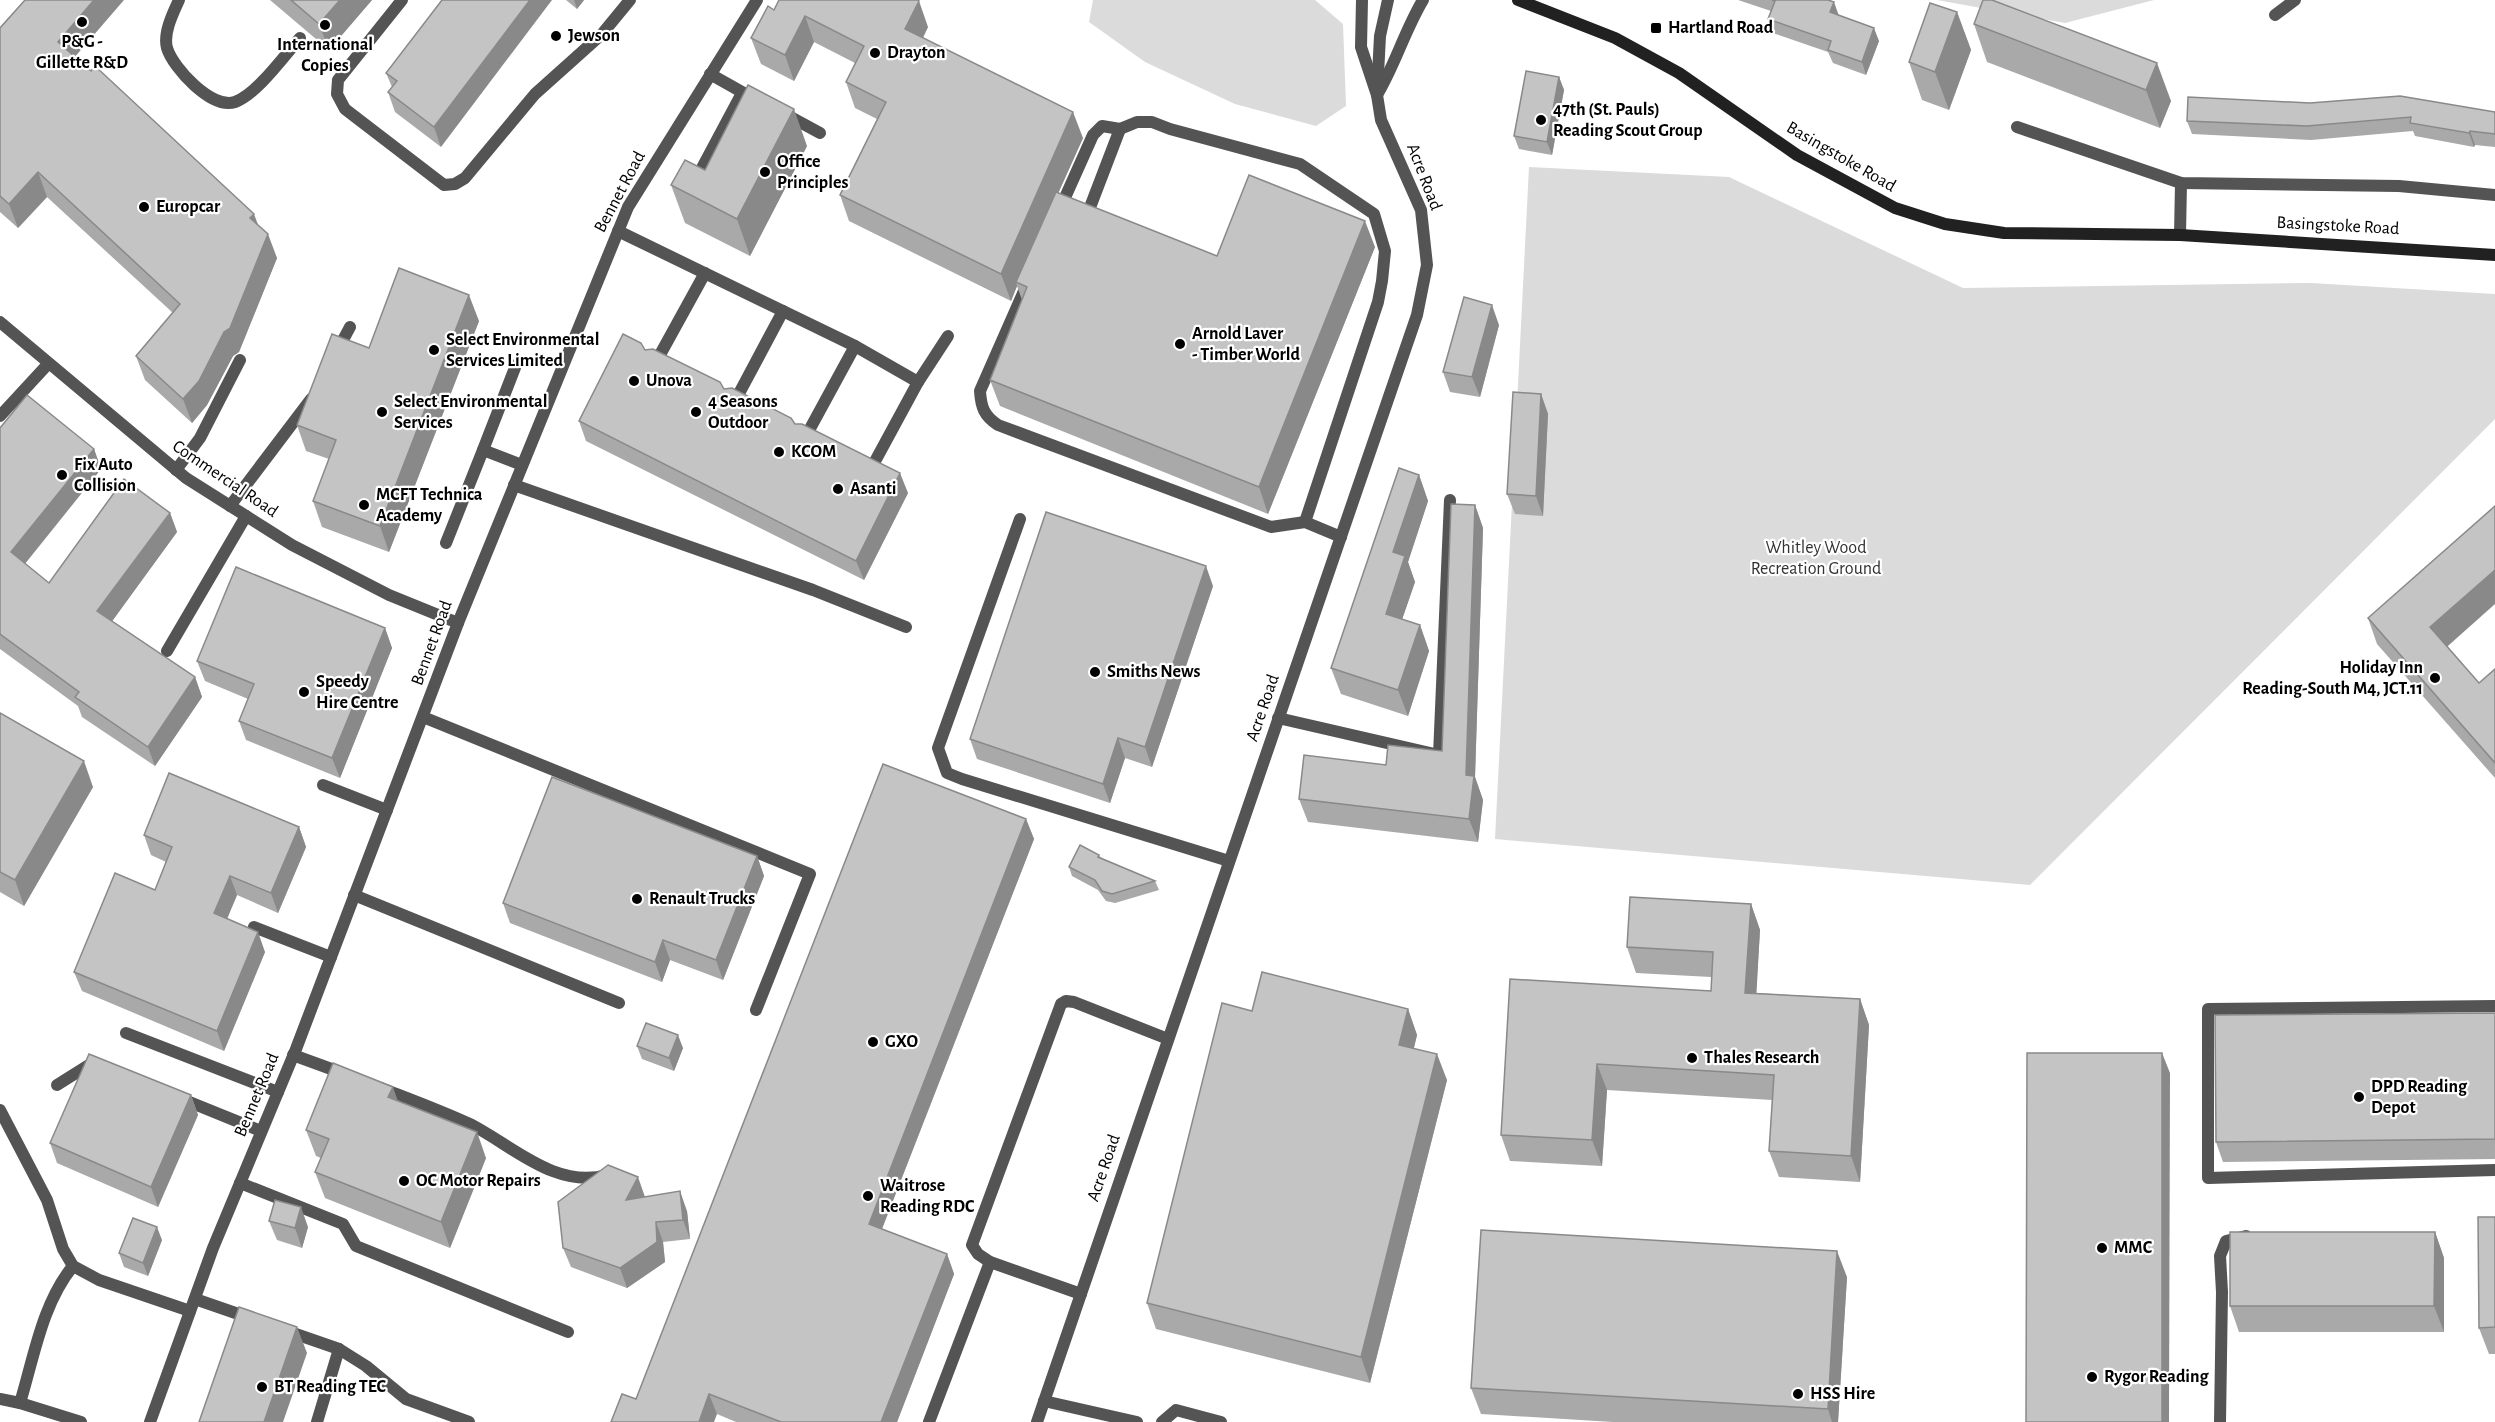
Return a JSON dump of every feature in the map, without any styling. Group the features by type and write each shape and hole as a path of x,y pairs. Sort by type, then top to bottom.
{"main road":[{"name":"Basingstoke Road","path":"1518,0 1534,2 1615,38 1679,73 1797,155 1895,208 1945,224 2004,233 2180,235 2495,255"}],"street":[{"path":"179,0 167,34 166,47 190,81 203,93 216,100 232,103 247,96 300,38"},
{"path":"402,0 338,80 338,94 345,109 419,168 444,184 455,184 465,178 535,94 602,34 630,0"},
{"name":"Bennet Road","path":"150,1422 240,1183 293,1055 458,623 628,207 757,0"},
{"path":"1362,0 1361,47 1377,95"},
{"name":"Acre Road","path":"1037,1422 1417,315 1426,265 1421,210 1381,120 1377,95 1380,36 1388,0"},
{"path":"1377,95 1391,72 1413,17 1423,0"},
{"path":"2275,15 2295,0"},
{"path":"710,74 820,133"},
{"path":"691,188 742,93"},
{"path":"1054,222 1092,135 1102,126 1120,129 1137,122 1152,122 1170,129 1300,164 1374,214 1385,251 1380,292 1305,522"},
{"path":"2017,127 2181,183 2399,186 2495,195"},
{"path":"1089,210 1120,129"},
{"path":"2180,235 2181,183"},
{"path":"618,231 855,346 918,382"},
{"path":"1035,266 980,391 981,407 988,419 998,425 1271,527 1305,522 1341,537"},
{"path":"656,362 705,273"},
{"path":"735,401 783,311"},
{"name":"Commercial Road","path":"0,322 176,470 230,506 292,545 388,595 458,623"},
{"path":"329,366 350,327"},
{"path":"873,465 918,382 948,336"},
{"path":"806,436 855,346"},
{"path":"176,470 200,438 240,360"},
{"path":"0,416 48,364"},
{"path":"446,543 516,365"},
{"path":"230,506 309,404 319,385"},
{"path":"483,450 522,465"},
{"path":"514,485 813,590 906,627"},
{"path":"1278,718 1439,755 1450,500"},
{"path":"167,651 246,516"},
{"path":"1020,519 938,748 947,773 1229,861"},
{"path":"423,717 810,874 756,1010"},
{"path":"323,786 387,810"},
{"path":"354,896 619,1003"},
{"path":"254,927 331,957"},
{"path":"1081,1294 990,1262 978,1254 972,1245 1061,1004 1066,1001 1074,1002 1168,1039"},
{"path":"2495,1006 2208,1009 2208,1178 2495,1170"},
{"path":"126,1033 278,1092"},
{"path":"293,1055 432,1107 472,1125 553,1172 574,1178 595,1178 618,1172"},
{"path":"57,1085 92,1063 103,1067"},
{"path":"170,1094 261,1131"},
{"path":"0,1110 47,1200 63,1249 73,1266 99,1280 267,1324 339,1349 366,1366 406,1399 469,1422"},
{"path":"240,1183 343,1224 356,1246 568,1332"},
{"path":"2220,1422 2222,1292 2220,1256 2226,1241 2238,1236 2262,1236"},
{"path":"929,1422 990,1262"},
{"path":"20,1403 48,1307 73,1266"},
{"path":"316,1422 339,1349"},
{"path":"0,1400 20,1403 81,1422"},
{"path":"1044,1401 1096,1418 1137,1422"},
{"path":"1162,1422 1176,1410 1221,1422"}],"green space":[{"path":"1093,0 1315,0 1343,24 1346,106 1316,126 1235,104 1145,62 1089,22"},
{"path":"1937,0 2154,0 2065,23"},
{"name":"Whitley Wood Recreation Ground","path":"1529,167 1729,177 1963,288 2311,283 2495,294 2495,419 2030,885 1495,839"}],"building":[{"path":"25,0 94,0 58,42 91,71 95,66 254,214 250,218 268,234 230,328 224,332 199,381 183,399 136,356 180,304 38,172 9,204 0,196 0,28"},
{"path":"291,0 340,0 319,24"},
{"path":"442,0 530,0 434,127 388,92 397,81 386,73"},
{"path":"779,0 918,0 905,29 1073,112 1001,274 840,195 886,102 846,82 864,46 805,16 785,55 751,38 768,6 774,10"},
{"path":"1772,0 1828,0 1834,2 1830,12 1874,28 1862,62 1828,50 1831,41 1768,19 1775,1"},
{"path":"1983,0 1992,0 2157,63 2146,90 1974,24"},
{"path":"1930,3 1957,12 1935,72 1909,62"},
{"name":"47th (St. Pauls) Reading Scout Group","path":"1526,71 1559,77 1547,142 1514,136"},
{"path":"748,85 794,109 737,219 671,185 685,160 705,170"},
{"path":"2400,96 2495,112 2495,134 2470,131 2469,133 2410,123 2411,117 2307,126 2187,121 2188,97 2310,103"},
{"name":"Arnold Laver - Timber World","path":"1249,175 1365,221 1259,487 990,380 1027,287 1016,282 1056,192 1217,256"},
{"name":"Select Environmental Services","path":"399,268 469,295 380,526 313,501 336,440 297,425 332,334 369,348"},
{"path":"1464,297 1492,305 1472,377 1443,372"},
{"path":"623,334 641,343 645,350 653,349 720,382 724,389 732,388 791,418 795,424 802,424 900,473 856,561 579,421"},
{"path":"1513,392 1541,394 1536,496 1507,494"},
{"path":"27,395 94,449 11,552 49,583 124,479 170,513 97,611 195,677 148,747 75,697 79,692 0,634 0,428"},
{"path":"1399,468 1419,475 1393,552 1405,556 1386,614 1420,625 1398,690 1331,668"},
{"path":"1451,504 1475,505 1466,775 1474,776 1469,819 1299,799 1304,755 1386,765 1388,745 1442,751"},
{"path":"2495,506 2495,570 2430,627 2479,683 2495,669 2495,763 2368,618"},
{"name":"Smiths News","path":"1046,512 1206,566 1145,747 1118,738 1103,784 970,739"},
{"name":"Speedy Hire Centre","path":"236,567 385,628 332,758 239,721 254,684 197,661"},
{"path":"0,713 84,761 15,880 0,872"},
{"name":"GXO","path":"883,764 1026,819 869,1224 947,1254 881,1422 781,1422 709,1394 699,1422 611,1422 622,1394 636,1399"},
{"path":"169,773 299,827 271,893 230,876 214,913 258,932 217,1031 74,972 115,873 155,890 172,847 144,835"},
{"name":"Renault Trucks","path":"552,777 757,856 716,960 663,940 655,962 503,903"},
{"path":"1080,845 1099,855 1098,857 1155,881 1112,894 1102,891 1095,880 1069,867"},
{"name":"Thales Research","path":"1630,897 1751,904 1745,993 1860,999 1851,1156 1769,1151 1774,1075 1597,1064 1592,1140 1501,1135 1510,979 1711,991 1713,952 1627,947"},
{"path":"1262,972 1408,1009 1399,1045 1437,1054 1361,1357 1147,1303 1222,1003 1252,1011"},
{"name":"DPD Reading Depot","path":"2495,1013 2495,1139 2216,1142 2215,1015"},
{"path":"646,1023 678,1035 669,1058 637,1046"},
{"name":"MMC","path":"2027,1053 2162,1053 2162,1422 2026,1422"},
{"path":"89,1054 191,1095 151,1187 50,1143"},
{"name":"OC Motor Repairs","path":"333,1063 393,1087 388,1097 477,1132 441,1222 315,1172 329,1139 306,1130"},
{"path":"608,1165 638,1177 626,1200 680,1191 683,1220 656,1222 657,1242 620,1268 563,1248 558,1202"},
{"path":"275,1200 301,1207 295,1228 269,1221"},
{"path":"2478,1217 2495,1217 2495,1327 2479,1328"},
{"path":"133,1218 157,1227 143,1263 119,1253"},
{"path":"1481,1230 1837,1251 1828,1409 1471,1388"},
{"path":"2230,1232 2435,1232 2434,1306 2230,1306"},
{"path":"239,1307 297,1327 264,1422 199,1422"}],"place":[{"name":"P&G - Gillette R&D","path":"82,22"},
{"name":"International Copies","path":"325,25"},
{"name":"Hartland Road","path":"1656,28"},
{"name":"Jewson","path":"556,36"},
{"name":"Drayton","path":"875,53"},
{"name":"47th (St. Pauls) Reading Scout Group","path":"1541,120"},
{"name":"Office Principles","path":"765,172"},
{"name":"Europcar","path":"144,207"},
{"name":"Arnold Laver - Timber World","path":"1180,344"},
{"name":"Select Environmental Services Limited","path":"434,350"},
{"name":"Unova","path":"634,381"},
{"name":"Select Environmental Services","path":"382,412"},
{"name":"4 Seasons Outdoor","path":"696,412"},
{"name":"KCOM","path":"779,452"},
{"name":"Fix Auto Collision","path":"62,475"},
{"name":"Asanti","path":"838,489"},
{"name":"MCFT Technica Academy","path":"364,505"},
{"name":"Smiths News","path":"1095,672"},
{"name":"Holiday Inn Reading-South M4, JCT.11","path":"2435,678"},
{"name":"Speedy Hire Centre","path":"304,692"},
{"name":"Renault Trucks","path":"637,899"},
{"name":"GXO","path":"873,1042"},
{"name":"Thales Research","path":"1692,1058"},
{"name":"DPD Reading Depot","path":"2359,1097"},
{"name":"OC Motor Repairs","path":"404,1181"},
{"name":"Waitrose Reading RDC","path":"868,1196"},
{"name":"MMC","path":"2102,1248"},
{"name":"Rygor Reading","path":"2092,1377"},
{"name":"BT Reading TEC","path":"262,1387"},
{"name":"HSS Hire","path":"1798,1394"}]}
